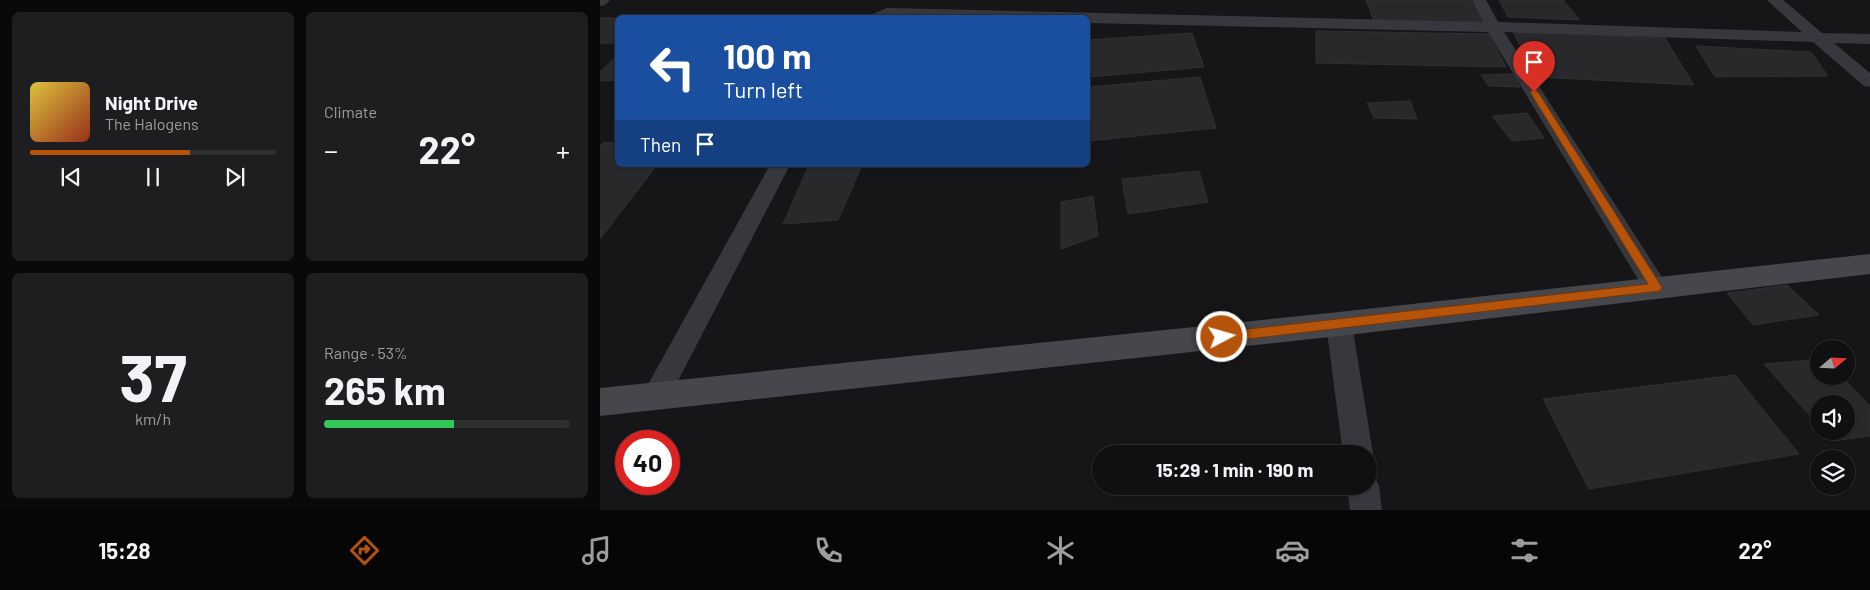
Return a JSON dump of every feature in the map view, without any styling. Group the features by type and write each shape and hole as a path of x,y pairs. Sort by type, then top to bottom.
{"street":[{"path":"1479,0 1493,27 1656,288"},
{"path":"1774,0 1870,82"},
{"path":"886,10 1007,15"},
{"path":"1090,18 1188,13 1493,27 1870,39"},
{"path":"656,396 779,167"},
{"path":"600,402 1339,324 1870,264"},
{"path":"1339,324 1357,445"},
{"path":"1364,495 1366,510"}],"building":[{"path":"1366,0 1471,0 1482,22 1374,21"},
{"path":"1499,0 1563,0 1580,20 1508,17"},
{"path":"600,18 615,18 615,43 600,43"},
{"path":"1316,31 1489,34 1506,67 1316,63"},
{"path":"1513,32 1665,38 1694,85 1537,77"},
{"path":"1192,33 1204,67 1090,77 1090,40"},
{"path":"1696,46 1811,52 1828,76 1715,77"},
{"path":"615,58 615,80 600,81 600,72"},
{"path":"1513,74 1520,87 1489,86 1481,75"},
{"path":"1200,77 1216,128 1090,141 1090,87"},
{"path":"1410,101 1417,119 1374,118 1367,103"},
{"path":"1527,113 1544,138 1512,141 1492,116"},
{"path":"615,142 615,167 655,167 600,239 600,146 603,143"},
{"path":"808,167 861,167 838,220 783,224"},
{"path":"1199,171 1208,202 1128,214 1122,179"},
{"path":"1093,196 1098,236 1061,249 1061,202"},
{"path":"1787,285 1819,315 1753,325 1727,293"},
{"path":"1810,360 1810,385 1850,385 1870,406 1870,436 1855,438 1855,395 1810,395 1810,416 1764,364"},
{"path":"1735,375 1799,454 1589,489 1543,399"}],"route":[{"path":"1222,337 1656,288 1534,92"}]}
